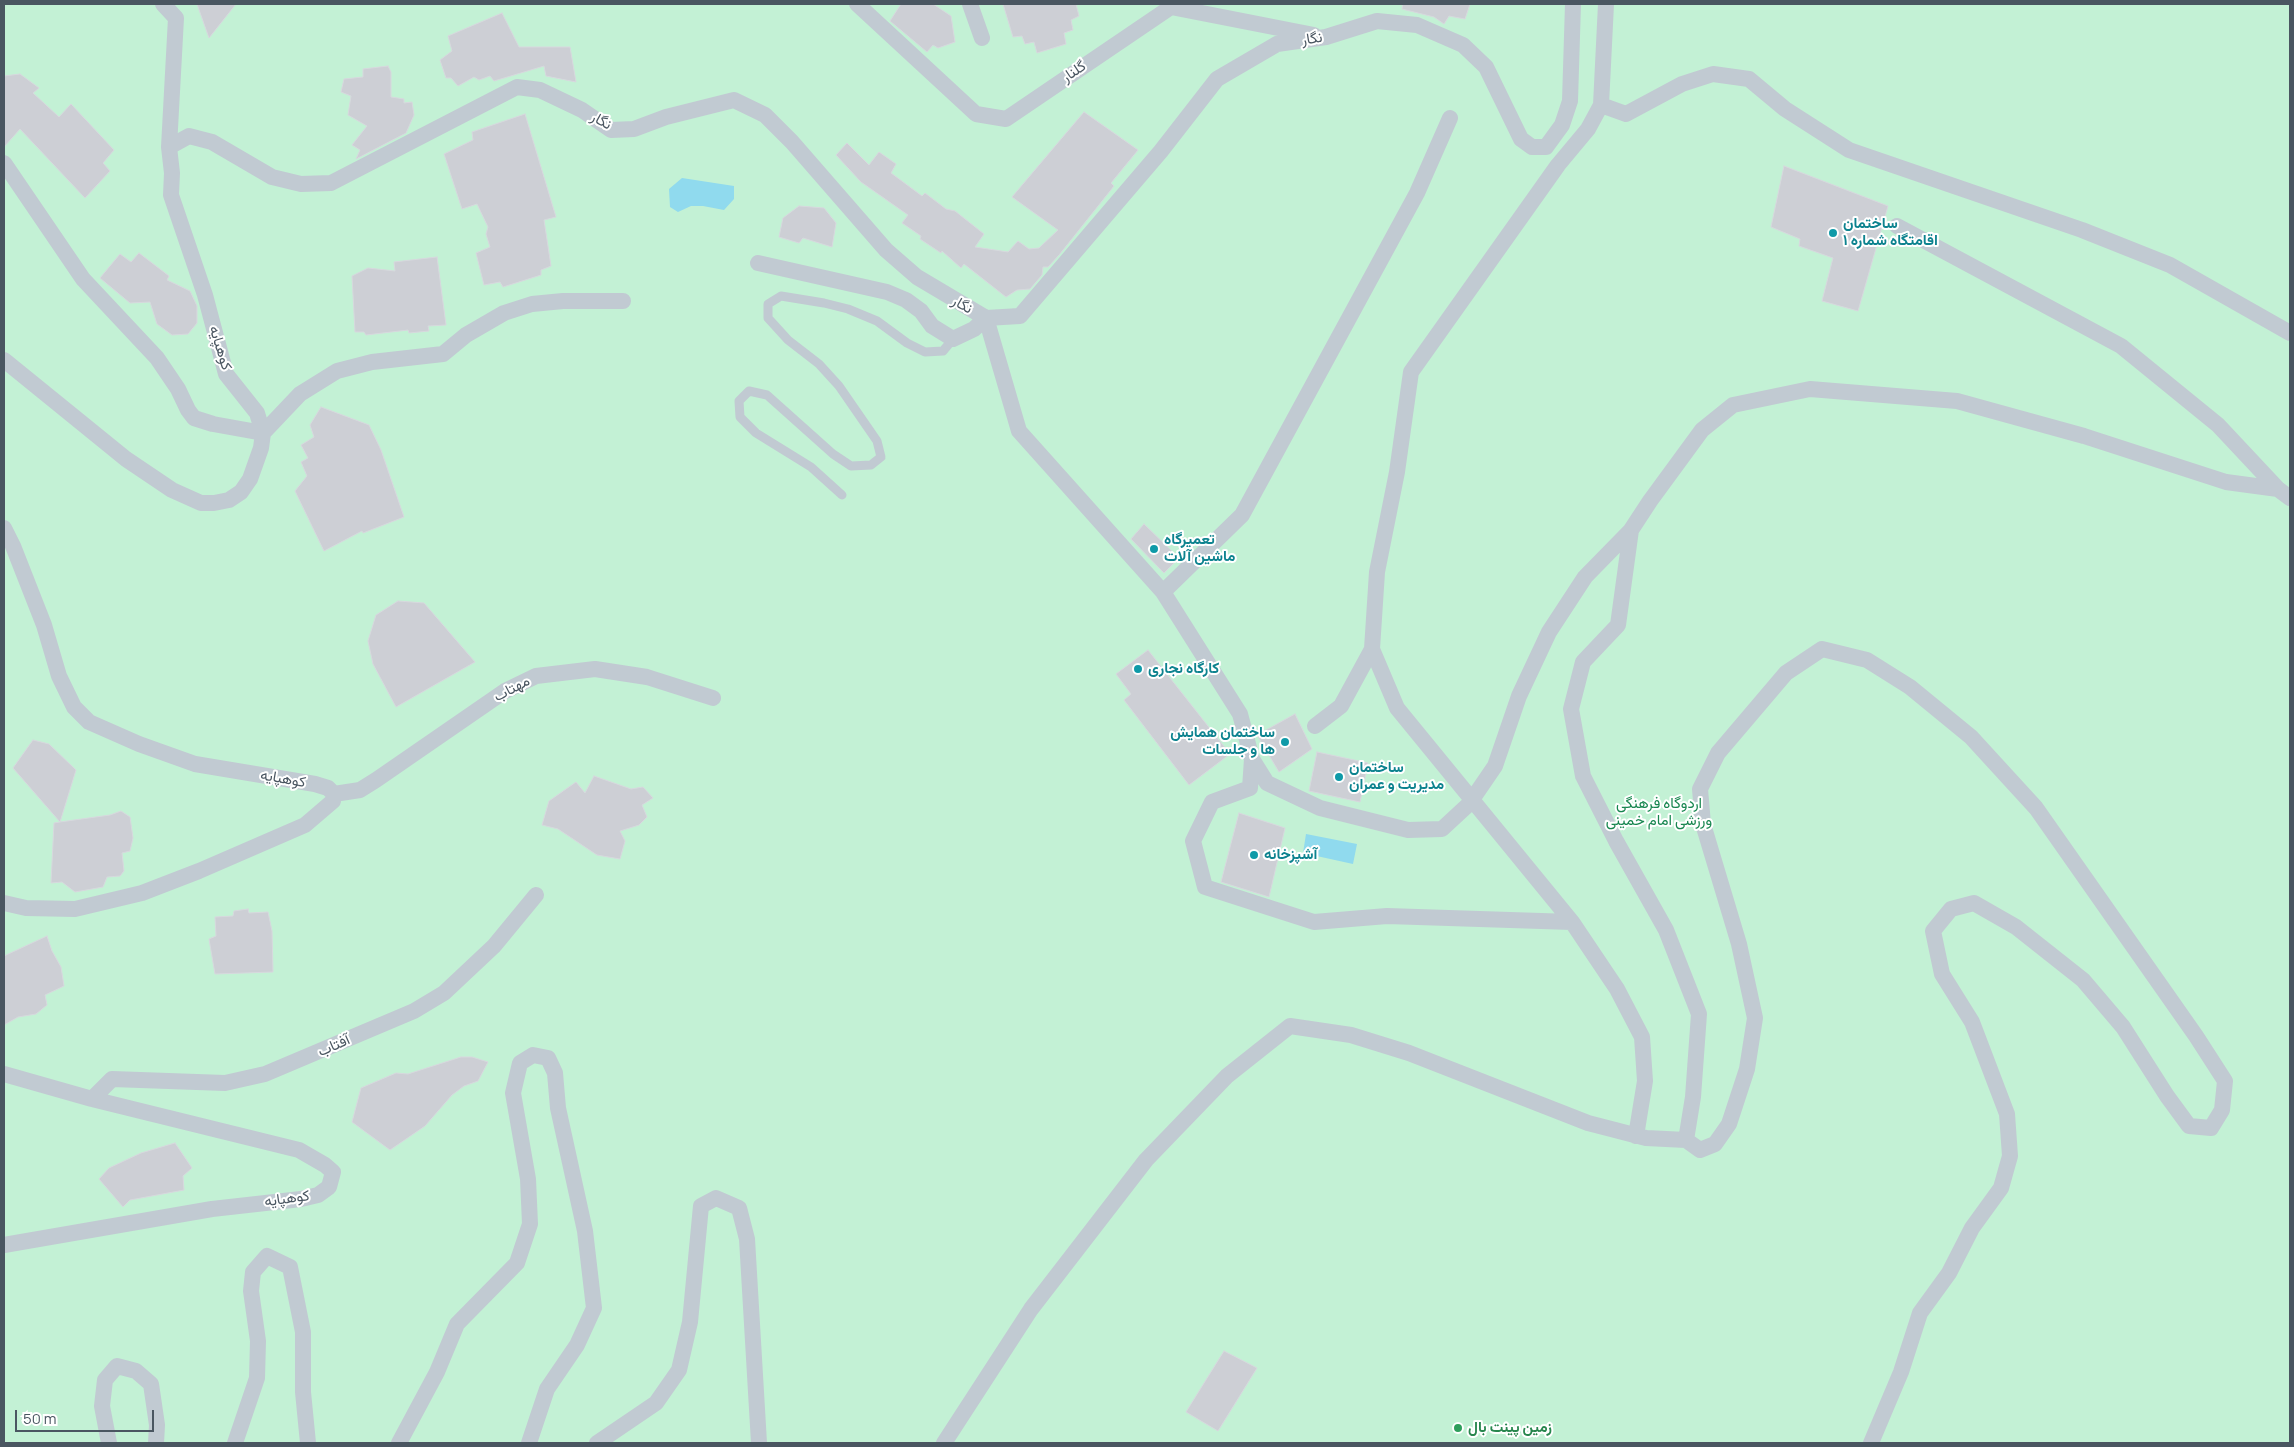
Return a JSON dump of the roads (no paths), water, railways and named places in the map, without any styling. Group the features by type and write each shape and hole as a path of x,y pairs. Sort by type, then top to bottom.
{"street":[{"name":"کوهپایه","path":"163,4 176,18 169,147 172,173 171,195 205,295 226,374 257,413 263,433"},
{"name":"گلنار","path":"857,4 976,114 1006,119 1171,6 1326,37"},
{"path":"970,4 982,38"},
{"path":"1562,160 1546,147 1562,125 1570,101 1574,4"},
{"path":"1315,726 1341,706 1372,649 1377,572 1397,472 1411,372 1562,160 1588,129 1601,106 1606,4"},
{"name":"نگار","path":"169,147 189,136 212,142 272,177 301,184 331,183 517,87 540,90 582,110 611,130 634,129 666,117 734,100 765,115 792,142 886,250 918,277 986,318 1020,316 1161,151 1217,79 1277,44 1326,37 1376,21 1418,25 1463,45 1486,67 1521,139 1532,147 1546,147"},
{"path":"1601,106 1626,114 1682,84 1713,74 1749,79 1786,109 1849,150 2082,230 2170,265 2290,333"},
{"path":"1163,592 1242,516 1417,193 1450,118"},
{"path":"4,163 83,279 157,358 194,418 213,424 263,433"},
{"path":"1897,226 2121,346 2218,425 2284,493"},
{"path":"758,262 887,292 906,300 921,311 932,326 953,339"},
{"path":"4,360 126,459 172,490 201,503 229,500 241,492 250,479 261,448 263,433 300,394 337,371 372,362 443,354 466,335 504,313 532,304 563,301 624,301"},
{"name":"نگار","path":"953,339 974,329 986,318"},
{"path":"986,318 1019,431 1163,592 1240,714 1252,759 1266,783 1320,808 1408,830 1442,829 1469,804 1495,766 1520,696 1550,632 1585,576 1631,530 1702,430 1733,405 1810,388 1957,401 2084,436 2226,482 2284,493"},
{"name":"کوهپایه","path":"4,528 44,625 59,676 74,706 89,722 139,744 195,764 315,784 328,788 334,794"},
{"path":"1631,530 1618,625 1583,662 1571,709 1583,776 1616,842 1666,930 1699,1014 1694,1097 1686,1140"},
{"path":"1372,649 1397,708 1572,922 1617,989 1642,1037 1645,1081 1636,1136"},
{"path":"944,1443 1031,1309 1146,1160 1227,1076 1290,1026 1351,1036 1408,1053 1588,1123 1636,1136 1686,1140 1700,1150 1715,1144 1729,1124 1747,1069 1755,1018 1739,944 1703,824 1700,789 1718,753 1786,674 1822,649 1867,660 1910,688 1971,737 2036,808 2196,1036 2224,1080 2222,1110 2211,1128 2189,1126 2166,1096 2123,1026 2083,980 2016,927 1974,903 1950,909 1933,931 1942,974 1972,1022 2007,1114 2010,1156 2001,1188 1972,1228 1949,1273 1920,1313 1901,1372 1871,1443"},
{"name":"مهتاب","path":"334,794 360,790 505,691 536,676 595,670 647,677 713,698"},
{"path":"1252,759 1250,788 1212,802 1193,841 1205,887 1314,922 1387,916 1572,922"},
{"path":"4,903 26,908 75,908 142,893 199,871 305,825 333,801 334,794"},
{"name":"آفتاب","path":"92,1099 112,1079 225,1083 265,1074 414,1011 444,993 494,946 536,895"},
{"path":"399,1443 437,1372 457,1324 517,1262 530,1224 528,1179 513,1093 520,1063 533,1055 548,1058 555,1073 558,1108 585,1231 594,1308 577,1345 547,1389 529,1443"},
{"name":"کوهپایه","path":"4,1074 92,1099 299,1150 325,1165 333,1172 329,1187 318,1195 301,1199 212,1209 4,1245"},
{"path":"597,1443 656,1403 679,1370 690,1322 701,1206 716,1198 739,1208 747,1238 759,1443"},
{"path":"235,1443 257,1378 258,1342 251,1292 253,1272 267,1256 290,1266 303,1332 303,1392 308,1443"},
{"path":"109,1443 102,1406 105,1380 117,1366 136,1371 151,1384 157,1425 156,1443"}],"lane":[{"path":"842,495 811,467 756,433 740,417 739,401 749,391 767,395 833,454 851,466 870,465 881,457 877,442 839,386 819,364 788,340 768,318 768,304 780,296 848,309 877,321 907,343 925,352 943,351 953,339"}],"water":[{"path":"682,178 734,186 734,199 724,210 691,206 678,212 670,207 669,189"},
{"path":"1306,834 1357,844 1353,864 1303,853"}],"place":[{"name":"ساختمان اقامتگاه شماره ۱","path":"1833,233"},
{"name":"تعمیرگاه ماشین آلات","path":"1154,549"},
{"name":"کارگاه نجاری","path":"1138,669"},
{"name":"ساختمان همایش ها و جلسات","path":"1285,742"},
{"name":"ساختمان مدیریت و عمران","path":"1339,777"},
{"name":"آشپزخانه","path":"1254,855"},
{"name":"زمین پینت بال","path":"1458,1428"}],"park label":[{"name":"اردوگاه فرهنگی ورزشی امام خمینی","path":"1659,812"}]}
